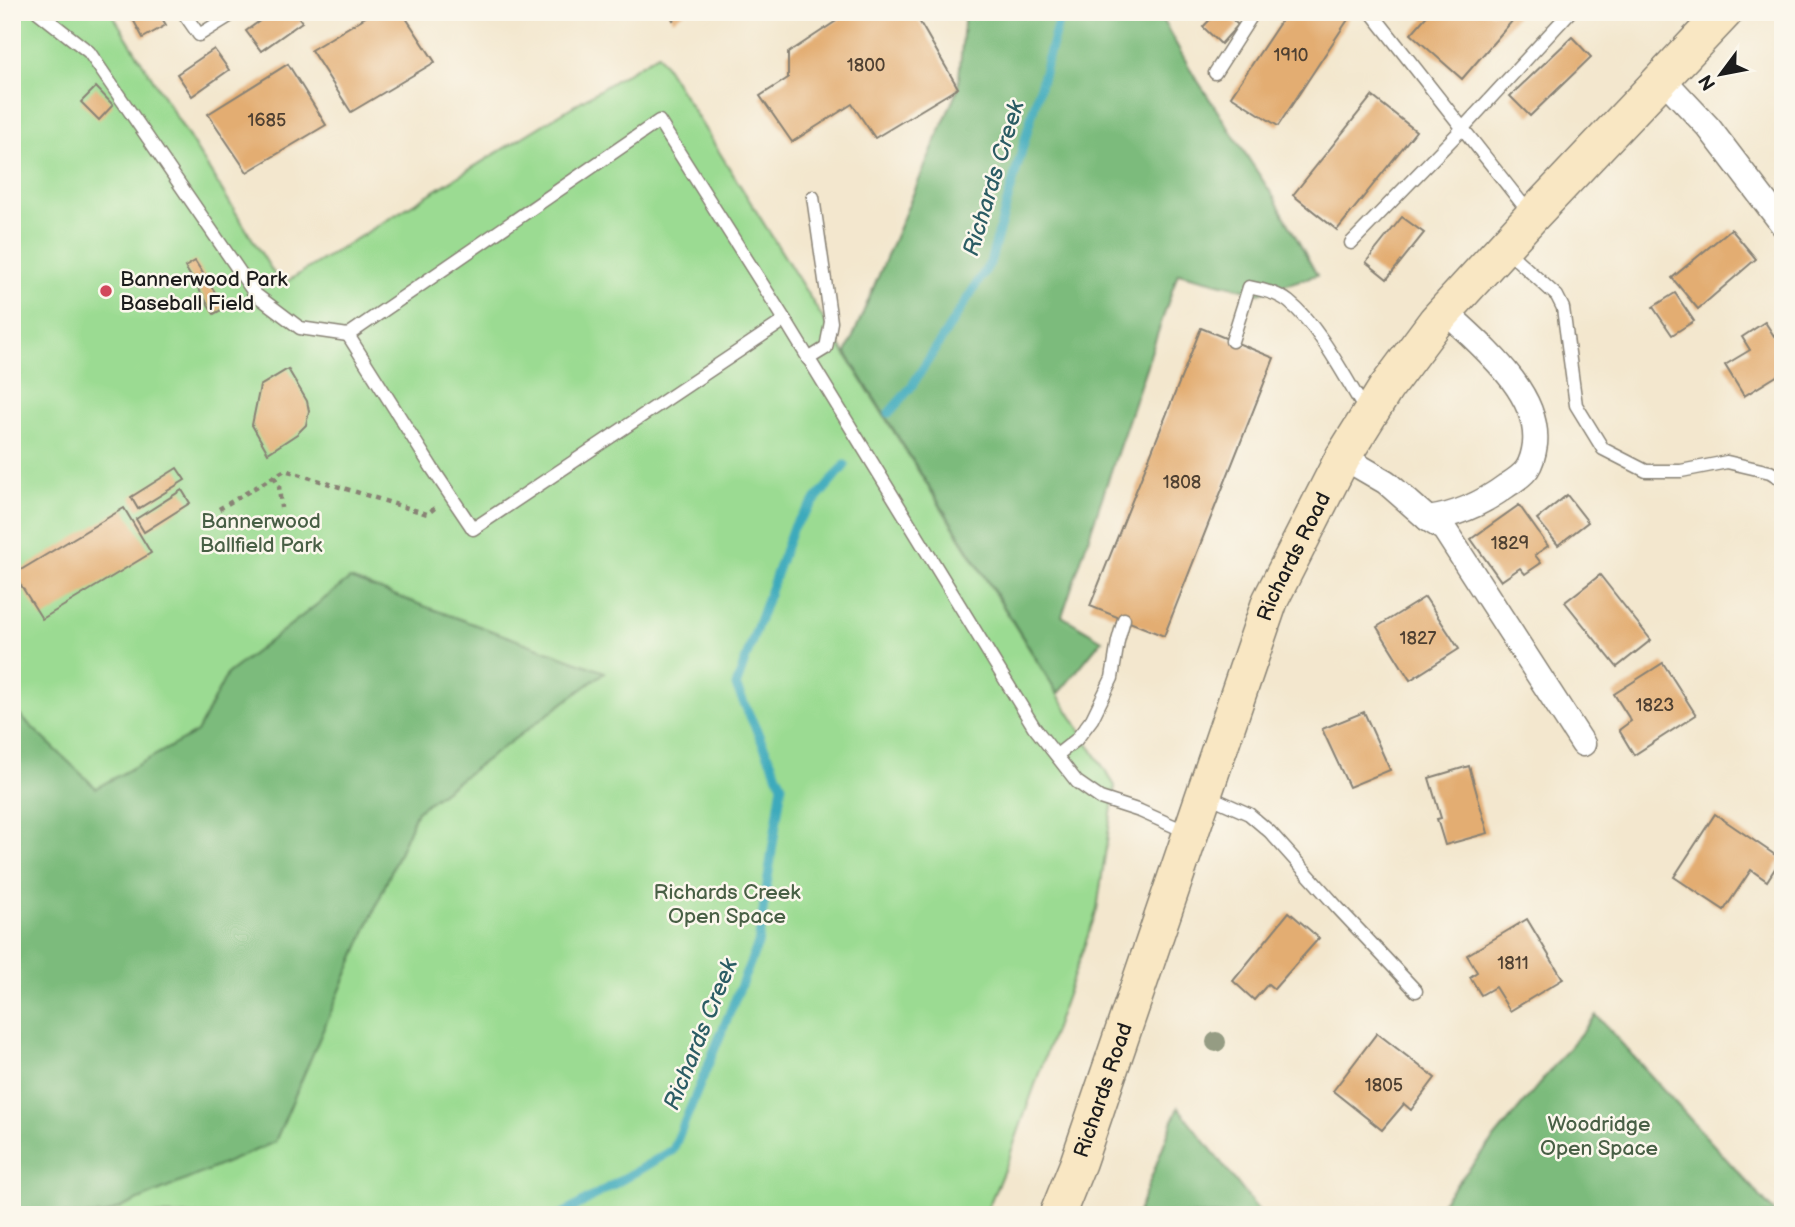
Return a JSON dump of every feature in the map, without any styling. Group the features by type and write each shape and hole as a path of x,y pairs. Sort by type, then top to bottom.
{"main road":[{"name":"Richards Road","path":"1057,1215 1270,601 1343,457 1387,388 1445,311 1725,12"}],"street":[{"path":"1662,78 1709,128 1783,225"},
{"path":"1428,519 1455,514 1482,502 1520,477 1528,467 1534,450 1536,430 1527,404 1516,386 1490,355 1445,311"},
{"path":"1343,457 1386,482 1428,519 1444,529 1583,744"}],"lane":[{"path":"38,12 89,52 255,294 300,328 348,335 659,121 785,320 1034,727 1077,782 1100,798 1140,811 1191,833"},
{"path":"183,12 199,35 236,12"},
{"path":"1215,73 1254,12"},
{"path":"1371,12 1532,216"},
{"path":"1351,243 1463,128 1570,12"},
{"path":"808,359 826,348 831,322 813,197"},
{"path":"1503,247 1557,296 1563,308 1576,405 1603,449 1646,471 1681,471 1727,462 1770,472 1783,480"},
{"path":"1232,341 1249,287 1269,291 1289,301 1317,332 1368,416"},
{"path":"348,335 473,528 785,320"},
{"path":"1057,755 1076,740 1092,719 1112,678 1124,619"},
{"path":"1205,794 1249,814 1270,832 1416,991"}],"path":[{"path":"219,509 285,470 426,514 452,497"},
{"path":"274,477 279,486 281,508"}],"green space":[{"path":"12,12 111,12 281,285 658,54 1115,786 1097,910 1009,1158 985,1215 12,1215"},
{"path":"965,12 1158,12 1192,72 1275,199 1317,275 1259,293 1178,273 1062,616 1102,640 1058,694 846,353 958,88"},
{"path":"350,579 605,672 417,811 275,1142 104,1215 12,1215 12,708 96,788 197,732 227,674"},
{"name":"Woodridge Open Space","path":"1596,1015 1777,1215 1431,1215"},
{"path":"1178,1107 1262,1215 1137,1215"}],"building":[{"path":"129,12 158,12 166,25 143,38"},
{"path":"272,12 295,12 302,22 261,51 246,31"},
{"path":"374,12 402,12 435,62 351,112 311,50"},
{"path":"669,12 686,12 673,20"},
{"path":"850,12 914,12 958,88 875,138 852,104 792,142 760,96 788,78 788,53"},
{"path":"1217,12 1225,12 1238,25 1221,44 1203,27"},
{"path":"1287,12 1347,12 1351,15 1278,126 1231,96"},
{"path":"1430,12 1520,12 1462,79 1411,34"},
{"path":"1572,37 1591,57 1530,116 1510,96"},
{"path":"214,49 229,70 192,96 177,74"},
{"path":"288,64 326,125 247,172 208,114"},
{"path":"96,87 113,105 99,120 81,102"},
{"path":"1372,96 1416,131 1337,230 1293,195"},
{"path":"1402,217 1424,233 1387,279 1366,262"},
{"path":"1731,229 1756,259 1698,309 1672,278"},
{"path":"195,261 225,308 214,314 185,267"},
{"path":"1675,293 1694,321 1672,335 1653,307"},
{"path":"1765,322 1774,336 1783,330 1783,372 1744,396 1725,365 1750,350 1742,337"},
{"path":"1201,328 1274,358 1164,636 1090,606"},
{"path":"288,369 307,401 309,411 306,425 268,453 252,425 260,386"},
{"path":"177,468 185,480 138,509 131,497"},
{"path":"182,490 190,503 144,532 136,519"},
{"path":"1567,495 1588,522 1558,545 1537,519"},
{"path":"1519,505 1548,546 1535,555 1541,563 1525,574 1520,568 1501,581 1471,539"},
{"path":"124,508 151,553 42,619 14,574"},
{"path":"1600,575 1651,640 1617,667 1565,602"},
{"path":"1425,597 1459,649 1410,680 1377,627"},
{"path":"1663,663 1696,715 1634,755 1619,730 1631,721 1614,694"},
{"path":"1364,712 1390,770 1349,787 1322,729"},
{"path":"1469,766 1488,833 1445,845 1437,819 1441,818 1429,778"},
{"path":"1715,814 1781,859 1767,881 1751,870 1724,910 1674,877"},
{"path":"1289,912 1319,938 1274,989 1268,984 1254,1000 1233,981"},
{"path":"1527,919 1563,979 1510,1011 1495,987 1481,995 1470,977 1477,972 1467,955"},
{"path":"1377,1033 1435,1078 1411,1110 1404,1104 1382,1130 1333,1091"}],"waterway":[{"name":"Richards Creek","path":"889,413 911,387 990,263 1061,12"},
{"name":"Richards Creek","path":"561,1215 673,1150 758,944 782,785 736,686 793,527 845,465"}],"place":[{"name":"Bannerwood Park Baseball Field","path":"106,291"}],"park label":[{"name":"Bannerwood Ballfield Park","path":"261,533"},
{"name":"Richards Creek Open Space","path":"727,904"}]}
